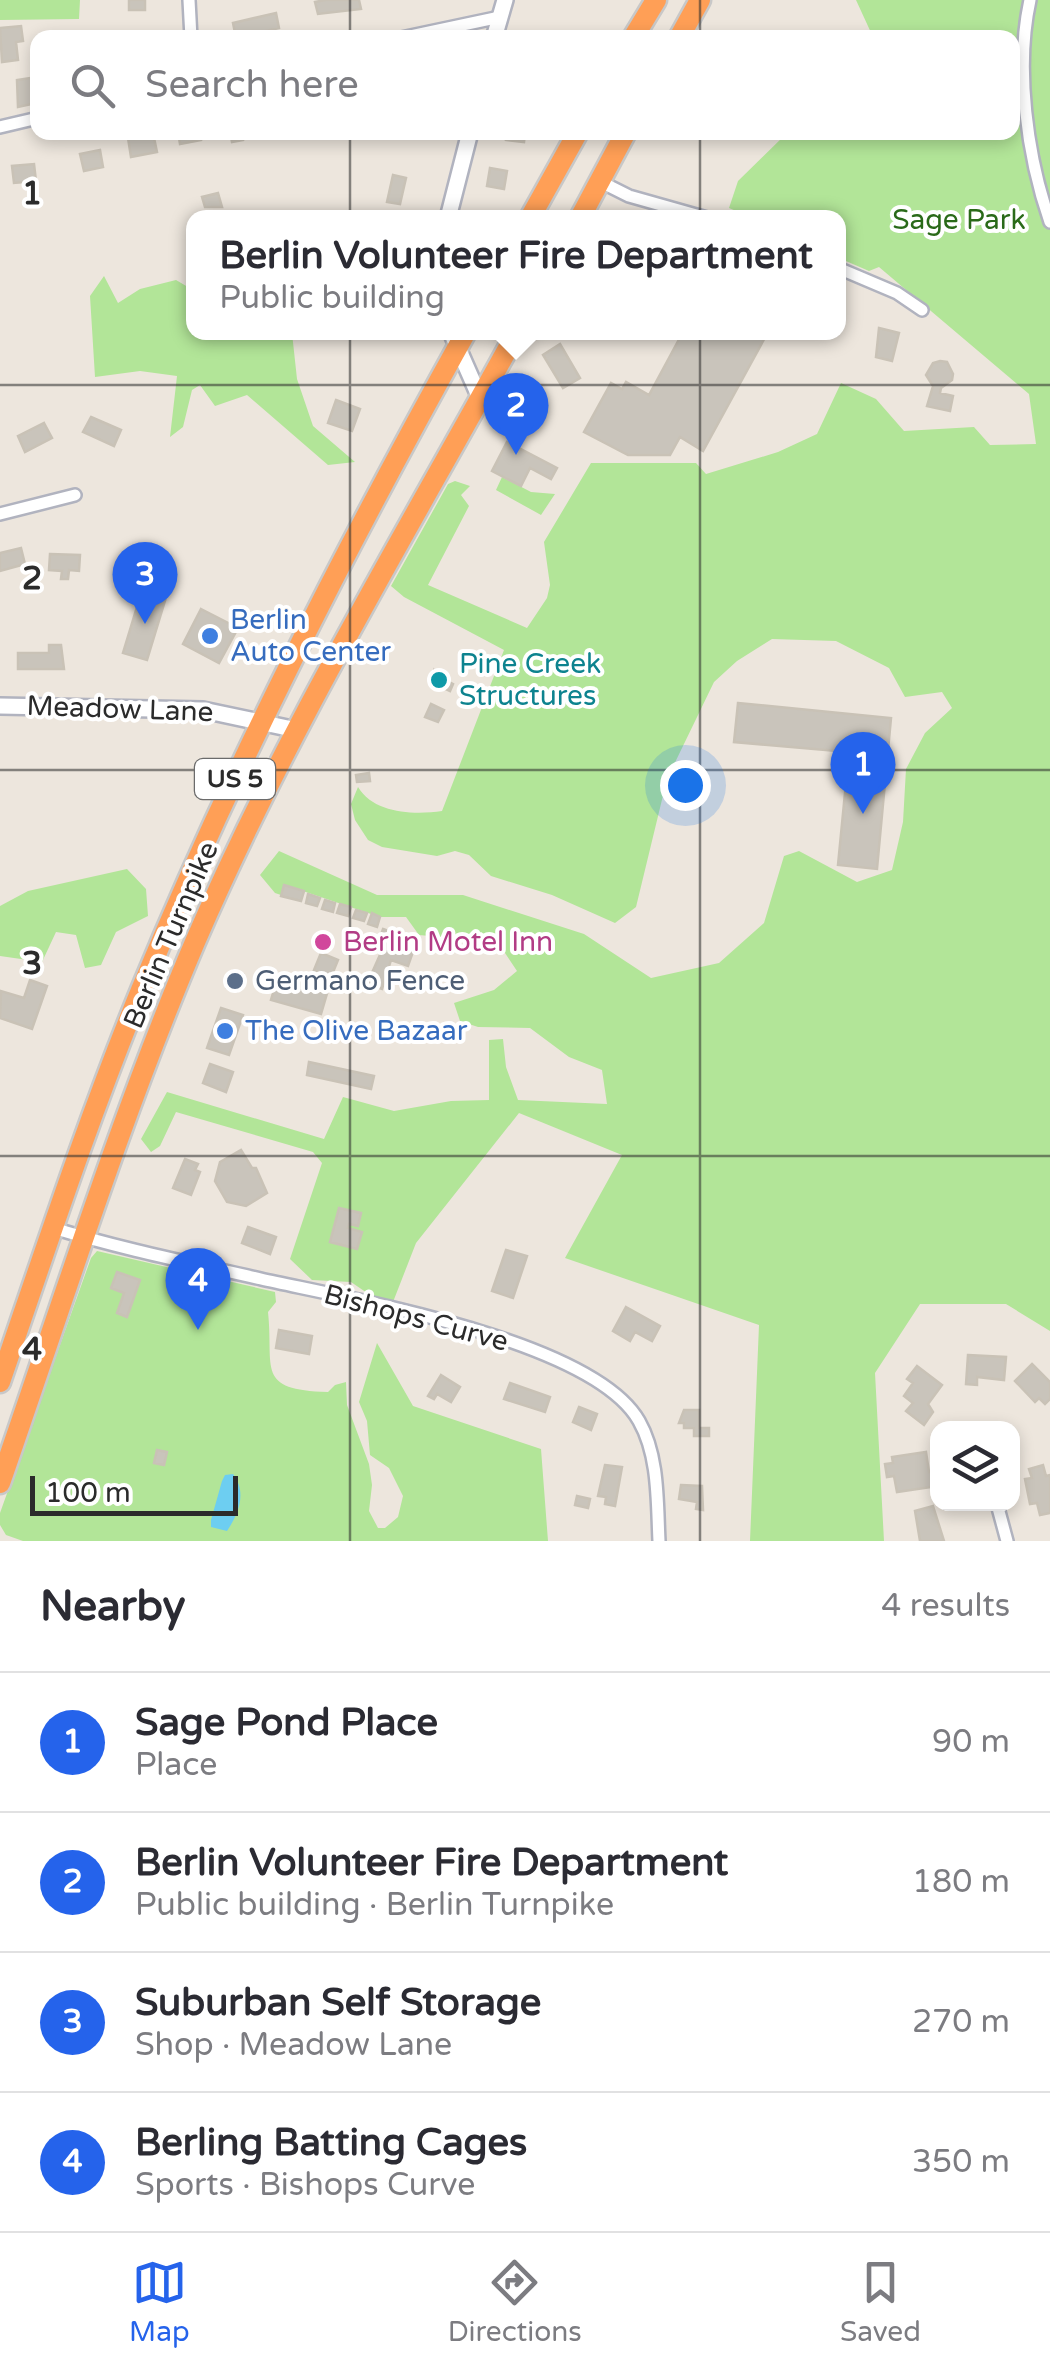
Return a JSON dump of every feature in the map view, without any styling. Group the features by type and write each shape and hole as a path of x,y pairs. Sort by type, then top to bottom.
{"highway":[{"path":"639,30 656,0"},
{"path":"683,30 700,0"},
{"path":"534,210 574,140"},
{"path":"584,210 622,140"},
{"name":"Berlin Turnpike","path":"0,1382 145,981 199,855 457,340"},
{"name":"Berlin Turnpike","path":"0,1483 142,1076 184,968 297,730 512,340"}],"street":[{"path":"190,0 191,30"},
{"path":"496,30 505,0"},
{"path":"1030,0 1024,45 1024,92 1050,222"},
{"path":"439,30 500,17"},
{"path":"0,127 30,120"},
{"path":"450,210 468,140"},
{"path":"599,181 629,196 679,210"},
{"path":"846,271 898,293 922,310"},
{"path":"459,340 480,398"},
{"path":"0,514 75,495"},
{"name":"Meadow Lane","path":"0,706 188,709 297,730"},
{"name":"Bishops Curve","path":"54,1228 473,1328 586,1374 628,1406 640,1422 652,1461 659,1541"},
{"path":"999,1511 1007,1541"}],"green space":[{"path":"0,0 80,0 79,19 0,20"},
{"name":"Sage Park","path":"856,0 1050,0 1050,1331 1006,1304 920,1304 875,1373 884,1541 750,1541 759,1325 565,1258 622,1155 519,1113 416,1243 393,1302 370,1295 351,1282 312,1280 290,1259 322,1163 313,1152 176,1112 160,1146 151,1152 141,1139 167,1092 324,1139 343,1097 394,1111 451,1101 489,1100 489,1040 503,1039 506,1067 518,1100 607,1104 602,1070 569,1057 530,1028 478,1027 460,1021 454,1003 494,990 517,971 503,950 419,935 406,917 380,917 285,885 281,895 275,893 260,875 279,851 377,895 463,895 584,934 651,978 719,963 764,923 784,856 799,851 857,882 892,870 903,822 906,769 925,733 952,708 942,692 905,697 889,668 836,641 772,639 737,661 714,682 667,779 636,907 615,923 552,895 491,876 469,855 455,851 437,856 382,847 368,840 355,820 351,804 358,787 384,808 420,813 442,811 504,650 404,597 391,586 448,484 455,481 470,486 461,495 469,506 428,585 527,628 547,598 550,585 544,542 591,463 696,463 706,474 778,452 817,434 841,383 876,399 904,431 974,427 990,445 1036,444 1029,394 879,267 869,271 846,261 846,210 729,208 738,181 780,140 1020,140 1020,30 870,30"},
{"path":"104,276 118,303 140,289 176,280 186,286 186,340 293,340 297,379 313,426 355,462 328,465 247,395 215,406 200,385 192,390 183,427 170,437 177,376 140,371 95,377 90,296"},
{"path":"502,477 531,492 555,494 541,515 496,490"},
{"path":"127,869 146,889 148,916 116,932 101,965 85,968 76,935 56,932 42,962 0,956 0,906 28,891"},
{"path":"97,1251 275,1292 276,1302 268,1312 273,1373 289,1387 305,1390 328,1392 346,1382 347,1405 369,1464 369,1511 378,1528 385,1528 398,1517 403,1496 389,1468 370,1455 367,1421 359,1402 377,1343 413,1406 541,1449 548,1541 23,1541 6,1535 0,1525 0,1513 91,1258"}],"water":[{"path":"233,1474 240,1488 235,1517 227,1531 211,1527 222,1481 225,1475"}],"building":[{"path":"129,0 145,0 145,10 129,10"},
{"path":"359,0 361,9 318,14 315,2"},
{"path":"276,13 279,28 234,30 233,23"},
{"path":"21,26 23,41 16,42 18,60 2,62 0,28"},
{"path":"30,78 30,104 18,107 17,80"},
{"path":"128,140 154,140 157,152 131,157"},
{"path":"100,150 103,167 84,171 80,154"},
{"path":"34,164 36,181 14,183 12,166"},
{"path":"490,168 507,171 504,189 487,186"},
{"path":"393,175 406,178 400,204 387,202"},
{"path":"218,193 222,207 205,207 202,197"},
{"path":"879,328 899,333 892,361 876,357"},
{"path":"679,340 764,340 703,451 680,437 670,455 628,455 584,432 611,383 622,389 626,382 649,395"},
{"path":"560,344 580,378 563,388 543,355"},
{"path":"947,362 953,374 940,393 953,396 950,411 927,406 933,386 926,375 933,363"},
{"path":"336,400 360,409 352,431 328,423"},
{"path":"91,417 121,430 114,446 83,432"},
{"path":"44,423 52,438 25,452 18,436"},
{"path":"507,442 557,468 551,479 530,468 521,486 492,471"},
{"path":"21,548 25,564 0,571 0,553"},
{"path":"50,554 80,555 79,571 69,570 68,579 61,579 62,571 49,570"},
{"path":"143,587 167,594 147,660 123,653"},
{"name":"Berlin Auto Center","path":"201,609 238,628 219,663 183,644"},
{"path":"49,645 61,645 64,669 18,669 18,653 49,653"},
{"name":"Pine Creek Structures","path":"434,671 453,684 450,691 431,682"},
{"path":"738,703 891,718 877,869 838,865 848,762 837,751 734,742"},
{"path":"431,704 444,710 438,722 425,717"},
{"path":"369,773 370,781 357,782 356,775"},
{"path":"284,885 304,891 301,901 281,896"},
{"path":"308,894 320,898 317,906 306,903"},
{"path":"325,900 335,903 333,912 322,909"},
{"path":"340,904 351,907 348,916 337,913"},
{"path":"356,910 367,913 364,921 353,918"},
{"path":"372,913 380,917 377,927 368,924"},
{"path":"383,929 408,938 406,943 415,946 408,966 391,960 382,989 367,984 383,948 377,946"},
{"path":"321,953 338,960 331,977 314,970"},
{"name":"Germano Fence","path":"233,971 243,974 237,991 227,988"},
{"path":"278,976 328,990 321,1014 271,1000"},
{"path":"30,980 47,986 32,1029 0,1018 1,991 24,998"},
{"name":"The Olive Bazaar","path":"221,1008 243,1015 229,1055 207,1048"},
{"path":"309,1062 374,1076 371,1089 307,1075"},
{"path":"210,1064 233,1072 226,1092 203,1083"},
{"path":"241,1150 252,1168 256,1168 267,1193 246,1206 227,1202 215,1181 220,1162"},
{"path":"185,1159 198,1164 195,1170 200,1172 191,1195 173,1188"},
{"path":"339,1208 361,1213 358,1226 349,1224 348,1228 362,1232 357,1249 330,1242"},
{"path":"248,1227 276,1237 270,1254 242,1243"},
{"path":"506,1250 527,1256 513,1298 492,1291"},
{"path":"117,1272 140,1280 127,1317 117,1313 124,1293 111,1288"},
{"path":"626,1307 660,1326 652,1341 635,1332 630,1341 613,1331"},
{"path":"279,1330 312,1336 309,1354 276,1348"},
{"path":"968,1355 1006,1357 1004,1380 977,1377 977,1385 966,1384"},
{"path":"1032,1364 1050,1382 1050,1399 1045,1404 1039,1398 1035,1402 1015,1381"},
{"path":"917,1366 942,1385 928,1404 933,1412 924,1425 906,1411 913,1403 904,1396 913,1383 907,1379"},
{"path":"441,1375 460,1387 451,1402 437,1394 434,1399 428,1396"},
{"path":"510,1383 550,1397 545,1412 504,1399"},
{"path":"579,1407 597,1414 591,1430 573,1422"},
{"path":"684,1410 699,1410 699,1428 709,1428 709,1436 694,1436 694,1428 684,1428 684,1423 679,1423"},
{"path":"157,1450 167,1452 164,1465 154,1463"},
{"path":"926,1452 930,1487 897,1492 894,1476 887,1477 885,1464 893,1463 892,1457"},
{"path":"605,1465 622,1467 615,1506 605,1504 606,1497 598,1496"},
{"path":"1043,1465 1046,1476 1050,1475 1050,1513 1040,1515 1037,1503 1030,1504 1025,1479 1032,1478 1029,1469"},
{"path":"681,1485 702,1486 703,1510 696,1509 697,1502 679,1499"},
{"path":"577,1496 590,1499 588,1508 575,1505"},
{"path":"930,1507 930,1511 935,1511 944,1541 920,1541 915,1511"}],"place":[{"name":"Berlin Volunteer Fire Department","path":"516,455"},
{"name":"Suburban Self Storage","path":"145,624"},
{"name":"Berlin Auto Center","path":"210,636"},
{"name":"Pine Creek Structures","path":"439,680"},
{"name":"Sage Pond Place","path":"863,814"},
{"name":"Berlin Motel Inn","path":"323,942"},
{"name":"Germano Fence","path":"235,981"},
{"name":"The Olive Bazaar","path":"225,1031"},
{"name":"Berling Batting Cages","path":"198,1330"}]}
